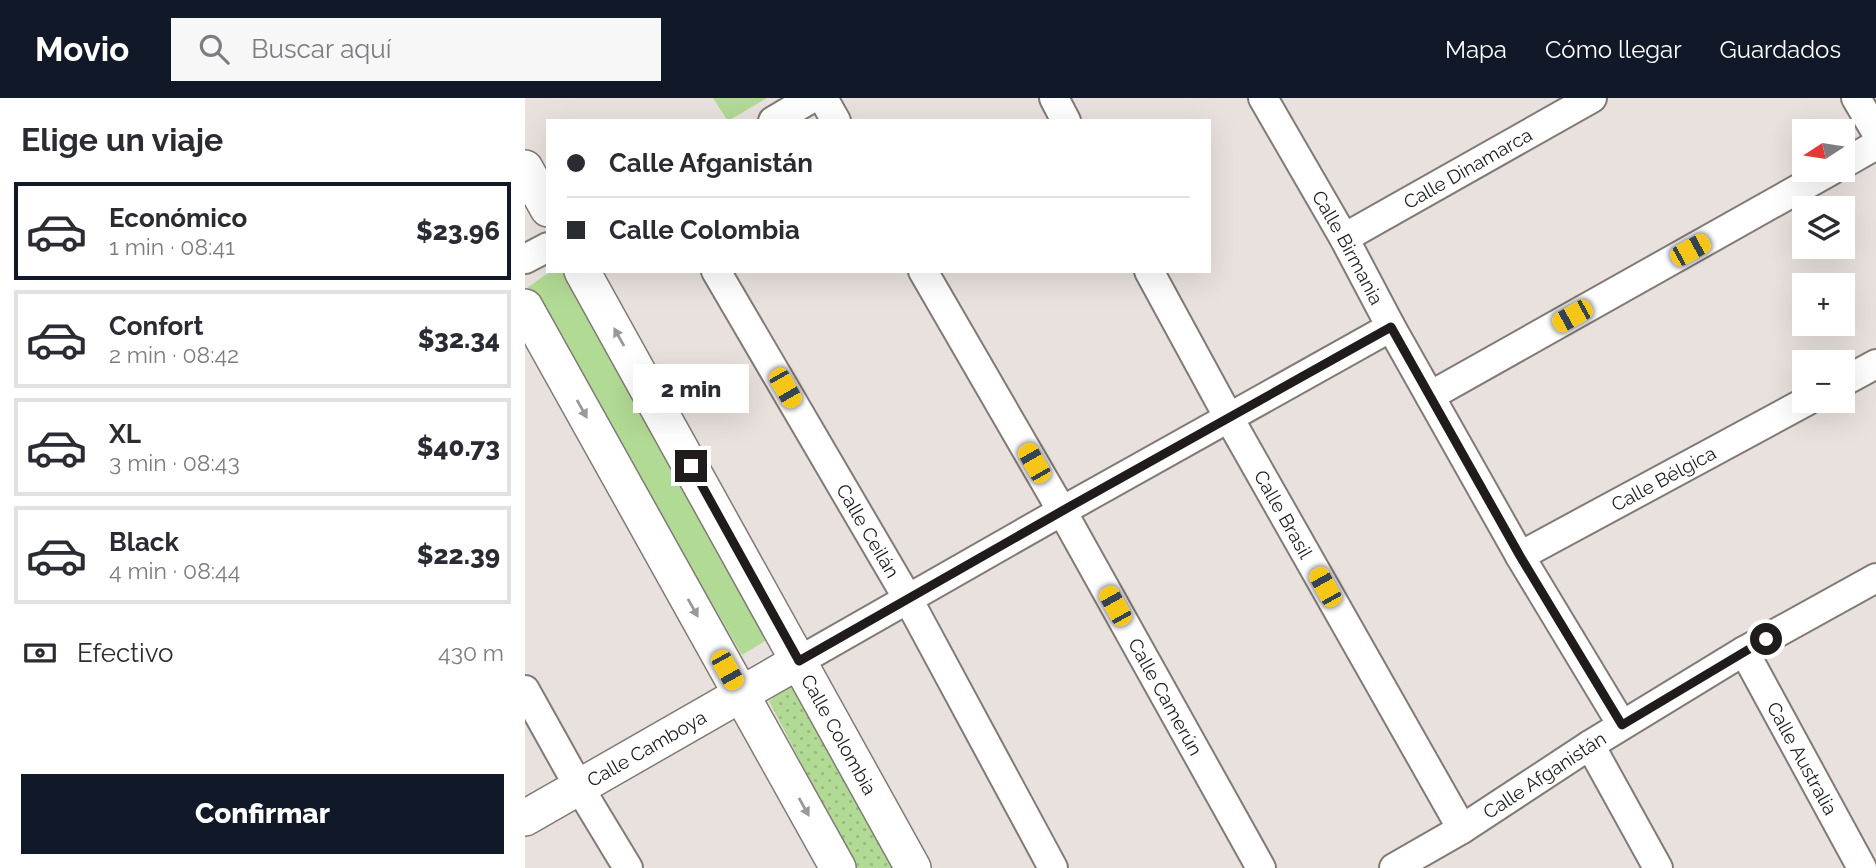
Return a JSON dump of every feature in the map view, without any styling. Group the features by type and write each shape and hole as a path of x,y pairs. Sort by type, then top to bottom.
{"street":[{"path":"776,119 812,98"},
{"path":"823,98 835,119"},
{"path":"1054,98 1065,119"},
{"name":"Calle Birmania","path":"1263,98 1344,238 1520,556 1622,725"},
{"name":"Calle Dinamarca","path":"1344,238 1592,98"},
{"path":"1856,98 1876,132"},
{"path":"1855,157 1876,145"},
{"path":"525,168 546,205"},
{"path":"1430,396 1811,182"},
{"path":"525,259 546,248"},
{"name":"Calle Colombia","path":"583,273 913,868"},
{"name":"Calle Ceilán","path":"717,273 908,599 1053,868"},
{"name":"Calle Camerún","path":"924,273 1062,511 1261,868"},
{"name":"Calle Brasil","path":"1150,273 1229,418 1462,829"},
{"path":"525,307 838,868"},
{"name":"Calle Camboya","path":"525,818 1062,511 1391,327"},
{"path":"1855,375 1876,364"},
{"name":"Calle Bélgica","path":"1520,556 1792,409"},
{"name":"Calle Afganistán","path":"1394,868 1462,829 1590,744 1744,651 1876,578"},
{"name":"Calle Australia","path":"1744,651 1861,868"},
{"path":"525,690 628,868"},
{"path":"1590,744 1658,868"}],"green space":[{"path":"713,98 767,98 731,119 727,119"},
{"path":"548,273 569,273 770,638 742,655 528,287"},
{"path":"797,682 898,868 856,868 769,701"}],"route":[{"path":"691,466 799,661 1391,327 1520,556 1622,725 1766,639"}]}
